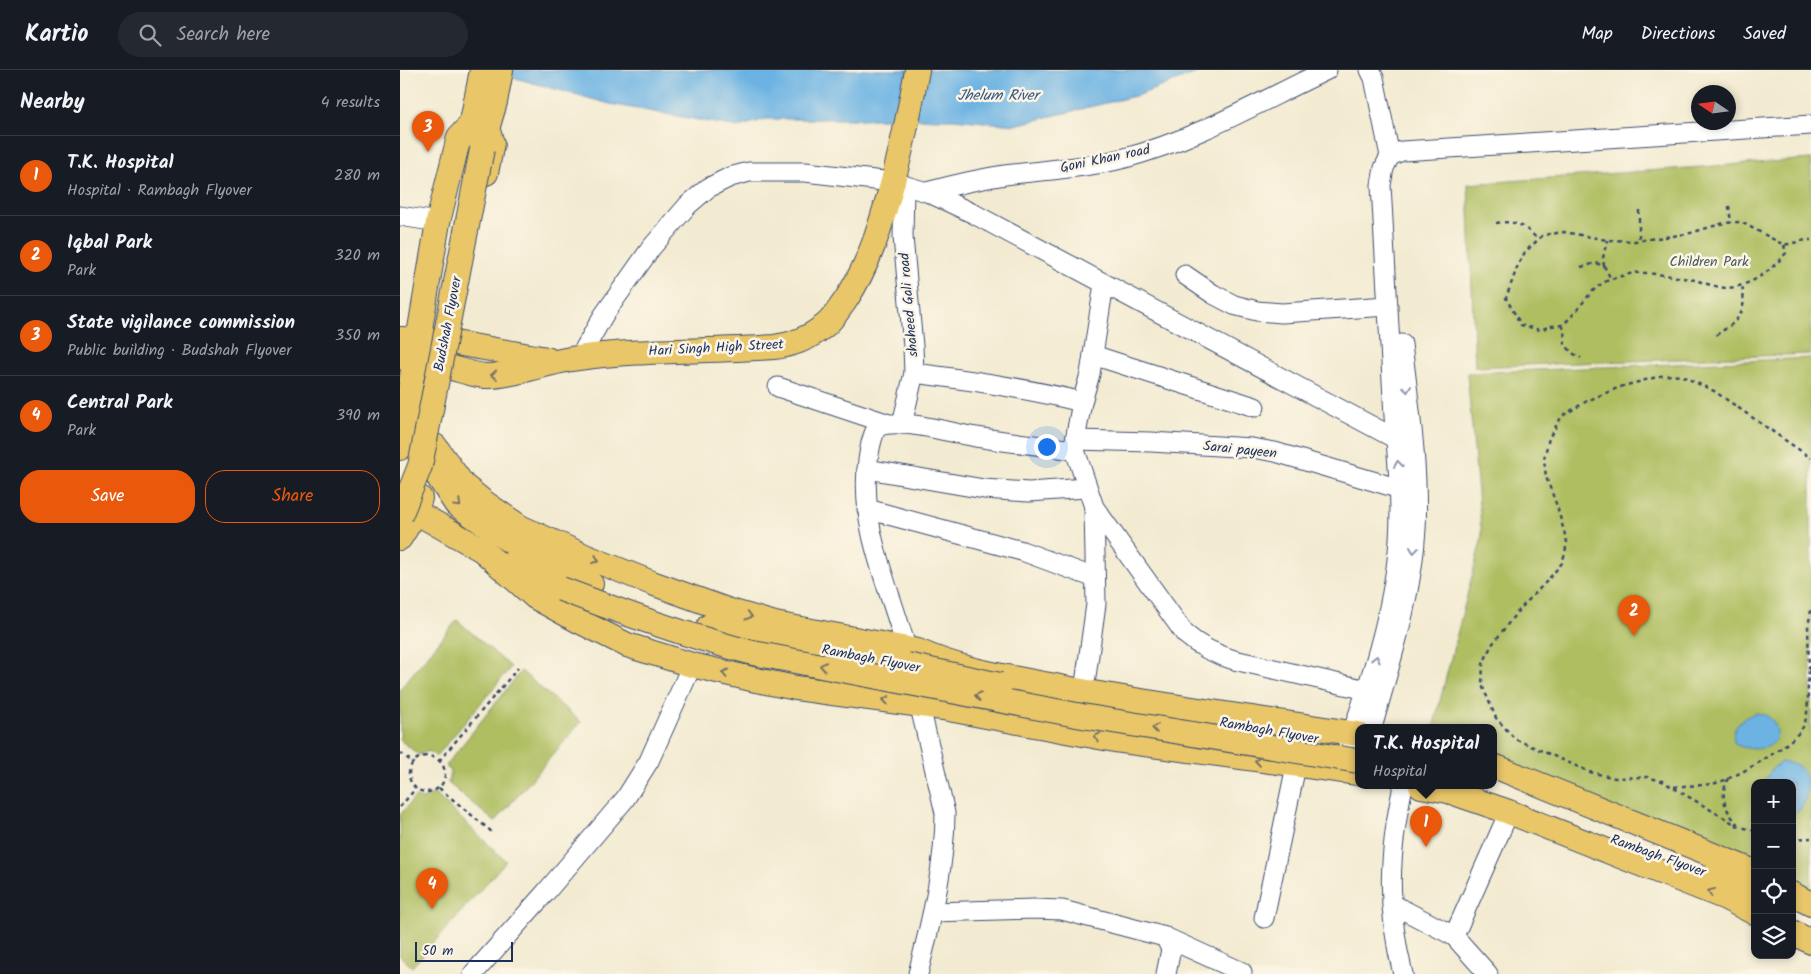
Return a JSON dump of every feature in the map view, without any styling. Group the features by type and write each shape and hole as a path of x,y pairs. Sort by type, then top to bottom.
{"main road":[{"path":"482,70 486,99"},
{"path":"477,136 486,99 502,70"},
{"name":"Hari Singh High Street","path":"569,359 654,352 774,347 802,340 825,326 858,282 898,183 902,150 917,70"},
{"path":"400,448 408,348 438,222 459,137 477,136 492,143 456,344 432,455 405,511 400,538"},
{"name":"Budshah Flyover","path":"400,493 411,465 477,136"},
{"name":"Budshah Flyover","path":"405,511 420,466 477,136"},
{"path":"408,348 438,340 569,359"},
{"path":"408,348 450,367 487,376 569,359"},
{"path":"432,455 462,485 520,527 591,584"},
{"name":"Rambagh Flyover","path":"432,455 456,504 530,554 591,584 661,612 759,640 830,650 1073,698 1355,735"},
{"path":"405,511 482,550 535,596 577,620 626,645 692,665 796,688 919,705 1115,740 1296,766 1352,769"},
{"path":"520,527 644,580 727,610 775,624 918,651 935,659 985,673 1168,706 1355,735"},
{"name":"Rambagh Flyover","path":"482,550 561,589 617,611 752,654 1352,769"},
{"path":"1497,767 1751,870"},
{"name":"Rambagh Flyover","path":"1497,775 1751,875"},
{"path":"1437,789 1509,812 1726,898 1751,911"},
{"name":"Rambagh Flyover","path":"1486,789 1532,806 1597,834 1724,880 1751,892"},
{"path":"1796,890 1811,896"},
{"path":"1796,896 1811,904"},
{"path":"1796,914 1811,921"},
{"path":"1796,934 1811,942"}],"street":[{"name":"Goni Khan road","path":"927,192 966,181 1063,169 1144,153 1192,135 1327,70"},
{"path":"1362,724 1367,690 1394,581 1399,541 1400,489 1380,185 1384,168 1390,156 1374,78 1370,70"},
{"path":"1390,156 1402,151 1811,125"},
{"path":"1365,724 1402,625 1412,574 1416,530 1417,494 1414,449 1398,311 1391,178 1396,166 1408,161 1811,136"},
{"path":"569,359 603,316 651,248 688,205 708,188 730,177 750,172 805,172 898,183 927,192 974,214 1396,439"},
{"name":"shaheed Gali road","path":"894,423 914,373 914,346 898,183"},
{"path":"400,216 438,222"},
{"path":"1185,274 1213,294 1234,305 1257,311 1282,313 1388,306"},
{"path":"1104,284 1090,374 1082,402 1075,445 1086,488 1094,507 1185,634 1198,645 1214,654 1234,660 1367,690"},
{"path":"1093,355 1255,407"},
{"path":"914,373 1039,391 1082,402"},
{"name":"Sarai payeen","path":"778,387 894,423 982,438 1075,445 1217,446 1274,452 1400,489"},
{"path":"894,423 877,427 873,434 867,469 867,509 871,536 907,649 945,813 944,844 933,912 918,974"},
{"path":"867,469 984,490 1029,492 1086,488"},
{"path":"1084,691 1096,604 1094,507"},
{"path":"867,509 1022,551 1095,578"},
{"path":"472,974 546,892 625,799 649,761 692,665"},
{"path":"1352,769 1355,757"},
{"path":"1264,918 1296,766"},
{"path":"1402,789 1394,826 1391,852 1393,930 1403,974"},
{"path":"1454,936 1509,812"},
{"path":"1392,904 1454,936 1488,974"},
{"path":"933,912 1062,910 1166,937 1242,972"},
{"path":"1166,937 1171,949 1166,974"}],"path":[{"path":"1729,206 1731,223"},
{"path":"1638,210 1640,241"},
{"path":"1496,223 1515,222 1524,225 1538,240"},
{"path":"1784,245 1786,253 1772,268 1742,285 1727,288 1684,278 1636,272 1611,279 1598,285 1588,294 1583,303 1562,325 1540,330 1521,325 1506,298 1518,265 1525,252 1543,235 1564,232 1607,240 1640,241 1687,234 1742,222 1784,245 1811,240"},
{"path":"1607,240 1603,258 1604,266 1611,279"},
{"path":"1581,267 1596,263 1604,266"},
{"path":"1716,335 1734,321 1743,308 1745,301 1742,285"},
{"path":"1562,325 1565,345 1581,358"},
{"path":"1751,830 1738,826 1662,781 1647,777 1615,778 1590,772 1515,739 1496,718 1482,685 1483,664 1491,646 1517,612 1548,581 1562,562 1565,553 1567,542 1557,506 1546,477 1544,459 1549,438 1562,416 1587,401 1620,387 1664,375 1682,376 1714,391 1811,458"},
{"path":"1672,787 1717,782 1765,758 1786,744 1802,728 1808,708 1810,671 1808,627 1811,610"},
{"path":"439,761 518,668"},
{"path":"400,752 414,763"},
{"path":"429,757 439,761 445,772 445,778 439,788 430,792 416,788 410,779 411,768 414,763 418,759 429,757"},
{"path":"1728,777 1724,786 1725,807 1738,826"},
{"path":"400,807 416,788"},
{"path":"439,788 492,832"},
{"path":"1796,839 1811,838"}],"green space":[{"name":"Children Park","path":"1811,159 1811,354 1475,367 1468,184"},
{"path":"1811,358 1811,891 1796,885 1796,779 1751,779 1751,866 1497,761 1497,724 1434,724 1482,537 1467,373"},
{"path":"457,620 511,667 436,757 429,751 419,755 400,740 400,689"},
{"path":"521,671 581,722 495,822 448,783 451,770 447,768 447,764"},
{"path":"434,793 506,861 412,967 400,956 400,815 415,797 423,799"}],"water":[{"name":"Jhelum River","path":"486,70 1204,70 1139,95 1015,125 953,119 766,119 738,127 610,104"},
{"path":"1756,713 1766,715 1773,721 1777,736 1773,743 1759,749 1735,744 1735,728 1741,721"},
{"path":"1781,762 1797,765 1802,769 1805,774 1807,792 1800,810 1796,812 1796,779 1766,779 1772,769"}],"place":[{"name":"State vigilance commission","path":"428,152"},
{"name":"Iqbal Park","path":"1634,636"},
{"name":"T.K. Hospital","path":"1426,847"},
{"name":"Central Park","path":"432,909"}]}
